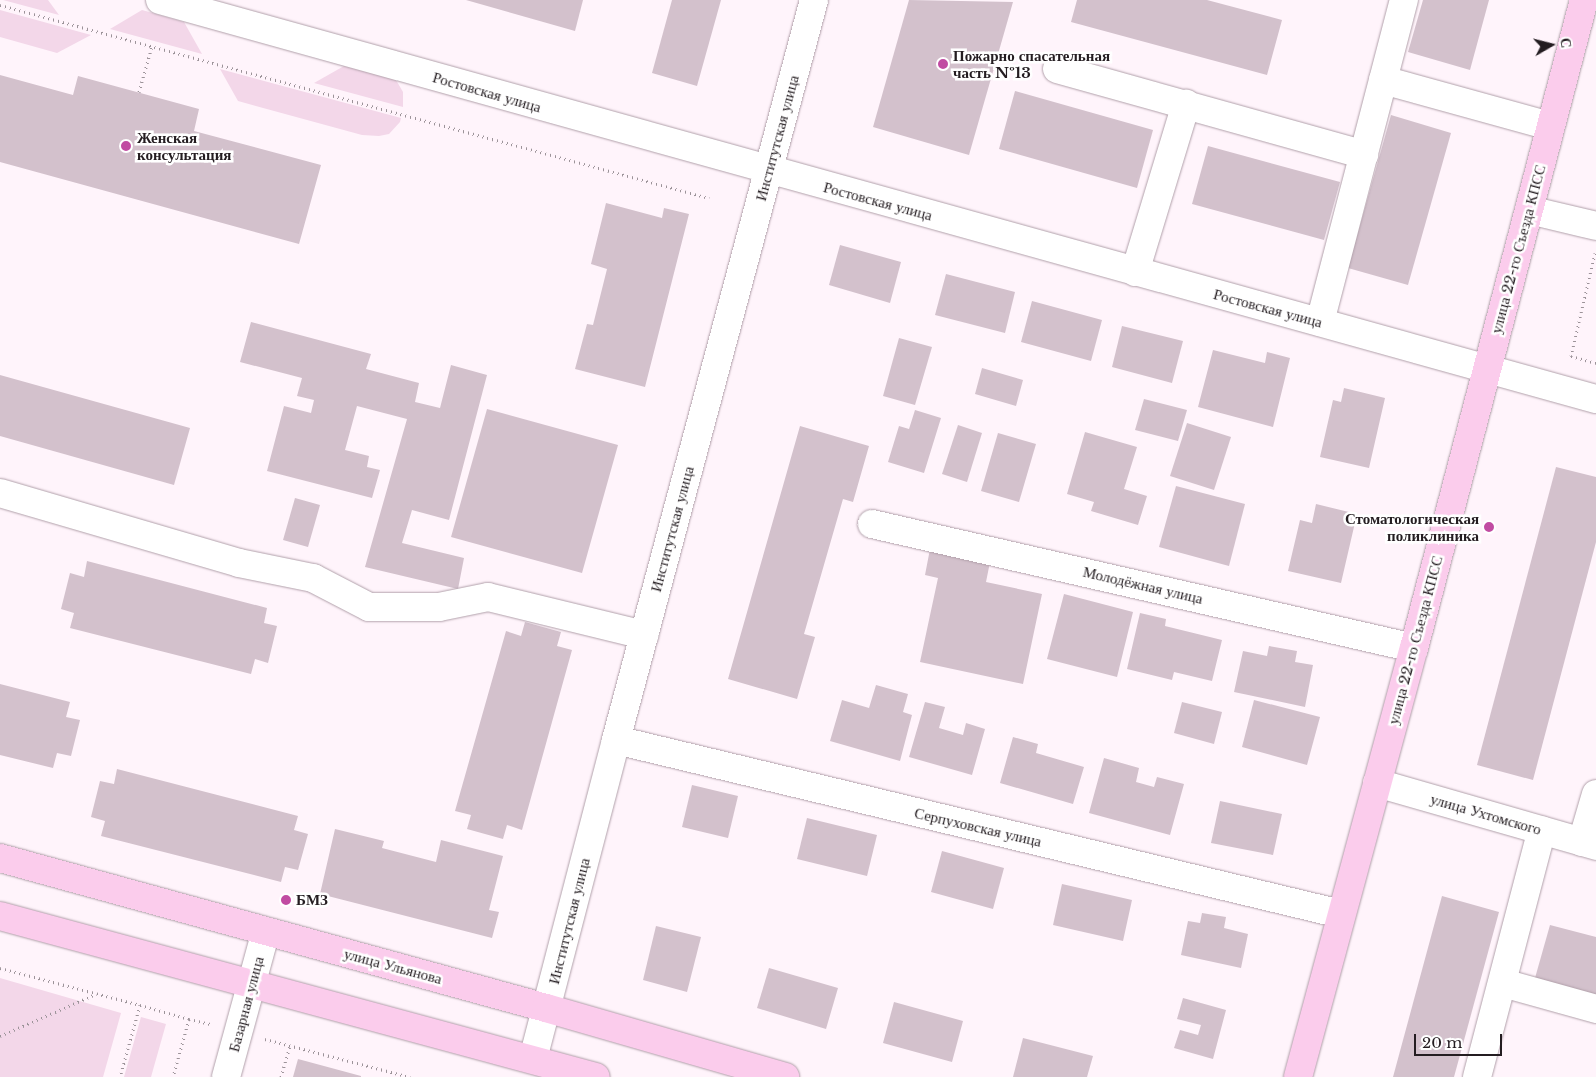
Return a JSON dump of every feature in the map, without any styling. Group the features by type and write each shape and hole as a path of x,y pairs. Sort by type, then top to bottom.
{"main road":[{"name":"улица 22-го Съезда КПСС","path":"1298,1077 1414,648 1584,0"},
{"name":"улица Ульянова","path":"0,858 546,1008 785,1077"},
{"path":"0,916 596,1077"}],"street":[{"name":"Ростовская улица","path":"160,0 1320,322 1486,370 1596,399"},
{"name":"Институтская улица","path":"533,1059 616,740 814,0"},
{"path":"1320,322 1404,0"},
{"path":"1057,69 1364,154"},
{"path":"1383,80 1550,126"},
{"path":"1136,272 1186,104"},
{"path":"1528,210 1596,226"},
{"path":"0,493 239,563 313,578 369,608 439,607 488,597 644,635"},
{"name":"Молодёжная улица","path":"872,524 1414,648"},
{"name":"Серпуховская улица","path":"616,740 1341,914"},
{"name":"улица Ухтомского","path":"1376,783 1589,844"},
{"path":"1589,844 1596,794"},
{"path":"1477,1077 1542,830"},
{"name":"Базарная улица","path":"226,1077 266,931"},
{"path":"1503,983 1596,1009"}],"path":[{"path":"0,5 709,198"},
{"path":"139,92 152,46"},
{"path":"1596,250 1571,356 1596,363"},
{"path":"0,968 410,1077"},
{"path":"0,1036 96,994"},
{"path":"120,1077 140,1005"},
{"path":"173,1077 189,1019"},
{"path":"280,1077 290,1045"}],"shaded area":[{"path":"3,0 48,0 59,15"},
{"path":"0,10 91,35 57,53 0,37"},
{"path":"142,10 184,22 202,54 110,29"},
{"path":"344,66 396,80 403,92 403,107 314,83"},
{"path":"220,69 401,118 400,122 389,134 379,136 362,135 238,101"},
{"path":"0,978 121,1013 103,1077 0,1077"},
{"path":"141,1017 166,1024 151,1077 124,1077"}],"building":[{"path":"466,0 583,0 575,31"},
{"path":"672,0 721,0 697,86 652,73"},
{"name":"Пожарно спасательная часть №13","path":"909,0 1013,2 969,155 873,127"},
{"path":"1077,0 1207,0 1282,20 1267,75 1071,22"},
{"path":"1423,0 1489,0 1470,70 1408,52"},
{"name":"Женская консультация","path":"0,75 73,95 78,76 199,109 194,131 321,165 299,244 0,162"},
{"path":"1015,91 1153,130 1137,188 999,149"},
{"path":"1391,115 1451,133 1408,285 1348,268"},
{"path":"1208,146 1340,182 1324,240 1192,204"},
{"path":"606,203 662,218 664,208 689,214 645,387 575,369 587,324 593,325 607,269 591,264"},
{"path":"840,245 901,262 890,303 829,285"},
{"path":"946,274 1015,292 1005,333 935,315"},
{"path":"1032,301 1102,320 1091,361 1021,342"},
{"path":"251,322 371,354 366,369 419,383 415,402 440,408 451,365 487,375 449,520 412,510 402,543 464,558 458,589 365,567 407,419 357,406 345,450 369,456 367,467 380,470 372,498 267,471 284,406 311,413 314,400 297,396 302,378 240,362"},
{"path":"1122,326 1183,341 1172,383 1112,367"},
{"path":"899,338 932,347 915,405 883,396"},
{"path":"1213,350 1265,363 1267,352 1290,358 1273,427 1198,407"},
{"path":"982,368 1023,380 1016,406 975,394"},
{"path":"0,375 190,428 174,485 0,436"},
{"path":"1344,388 1385,398 1369,468 1320,457 1333,400 1341,402"},
{"path":"1144,399 1187,410 1178,441 1135,430"},
{"path":"487,409 618,445 582,573 451,537"},
{"path":"915,410 941,418 924,473 888,462 899,426 909,429"},
{"path":"1187,423 1231,437 1214,490 1170,476"},
{"path":"958,425 982,433 967,482 942,474"},
{"path":"800,426 869,446 853,502 843,499 804,634 815,637 797,699 728,679"},
{"path":"1085,432 1137,447 1124,489 1147,496 1138,525 1091,511 1094,502 1067,494"},
{"path":"998,433 1036,444 1019,502 981,491"},
{"path":"1556,467 1596,477 1596,542 1533,780 1477,765"},
{"path":"1176,486 1245,504 1229,566 1159,547"},
{"path":"295,498 320,505 308,547 283,540"},
{"path":"1316,504 1357,514 1341,583 1288,571 1300,520 1312,523"},
{"path":"930,549 990,562 986,582 1042,594 1023,684 920,662 938,578 925,575"},
{"path":"87,561 267,608 264,623 277,626 268,663 255,659 251,674 70,628 74,613 61,609 70,573 84,577"},
{"path":"1064,594 1133,612 1117,677 1047,659"},
{"path":"1140,613 1166,619 1165,626 1222,640 1212,681 1174,672 1172,680 1127,669"},
{"path":"525,622 561,632 557,646 572,650 522,830 507,825 503,839 467,829 471,815 455,811 506,631 521,636"},
{"path":"1269,646 1297,651 1295,662 1313,665 1305,707 1234,692 1243,651 1267,656"},
{"path":"0,684 70,702 66,717 80,720 71,756 57,753 53,768 0,755"},
{"path":"876,685 908,694 903,712 912,715 900,761 830,741 842,700 869,708"},
{"path":"1254,700 1320,717 1307,765 1242,747"},
{"path":"925,702 945,707 939,728 963,735 966,723 985,729 972,775 909,757"},
{"path":"1182,702 1222,712 1214,744 1174,733"},
{"path":"1013,737 1038,744 1036,753 1084,767 1073,804 1000,783"},
{"path":"1104,758 1139,768 1136,782 1154,787 1157,777 1184,784 1170,835 1089,813"},
{"path":"117,769 298,816 294,830 308,834 298,870 285,867 281,882 101,836 105,821 91,817 100,781 114,784"},
{"path":"692,785 738,796 728,838 682,827"},
{"path":"1220,801 1282,814 1273,855 1211,843"},
{"path":"807,818 877,835 867,876 797,859"},
{"path":"335,829 384,841 382,848 436,862 441,840 503,856 489,910 499,912 492,938 320,894"},
{"path":"942,851 1004,868 993,909 931,892"},
{"path":"1062,884 1132,900 1123,941 1053,925"},
{"path":"1442,896 1499,912 1454,1077 1393,1077"},
{"path":"1202,913 1226,917 1224,928 1248,934 1241,968 1181,955 1188,921 1200,923"},
{"path":"1550,925 1596,937 1596,995 1535,978"},
{"path":"656,926 701,937 687,992 643,980"},
{"path":"769,968 838,988 826,1029 757,1008"},
{"path":"1183,998 1226,1010 1213,1059 1174,1048 1180,1030 1198,1035 1201,1025 1177,1019"},
{"path":"894,1002 963,1021 952,1062 883,1043"},
{"path":"1023,1038 1093,1056 1087,1077 1013,1077"},
{"path":"298,1059 361,1076 361,1077 293,1077"}],"place":[{"name":"Пожарно спасательная часть №13","path":"943,64"},
{"name":"Женская консультация","path":"126,146"},
{"name":"Стоматологическая поликлиника","path":"1489,527"},
{"name":"БМЗ","path":"286,900"}]}
